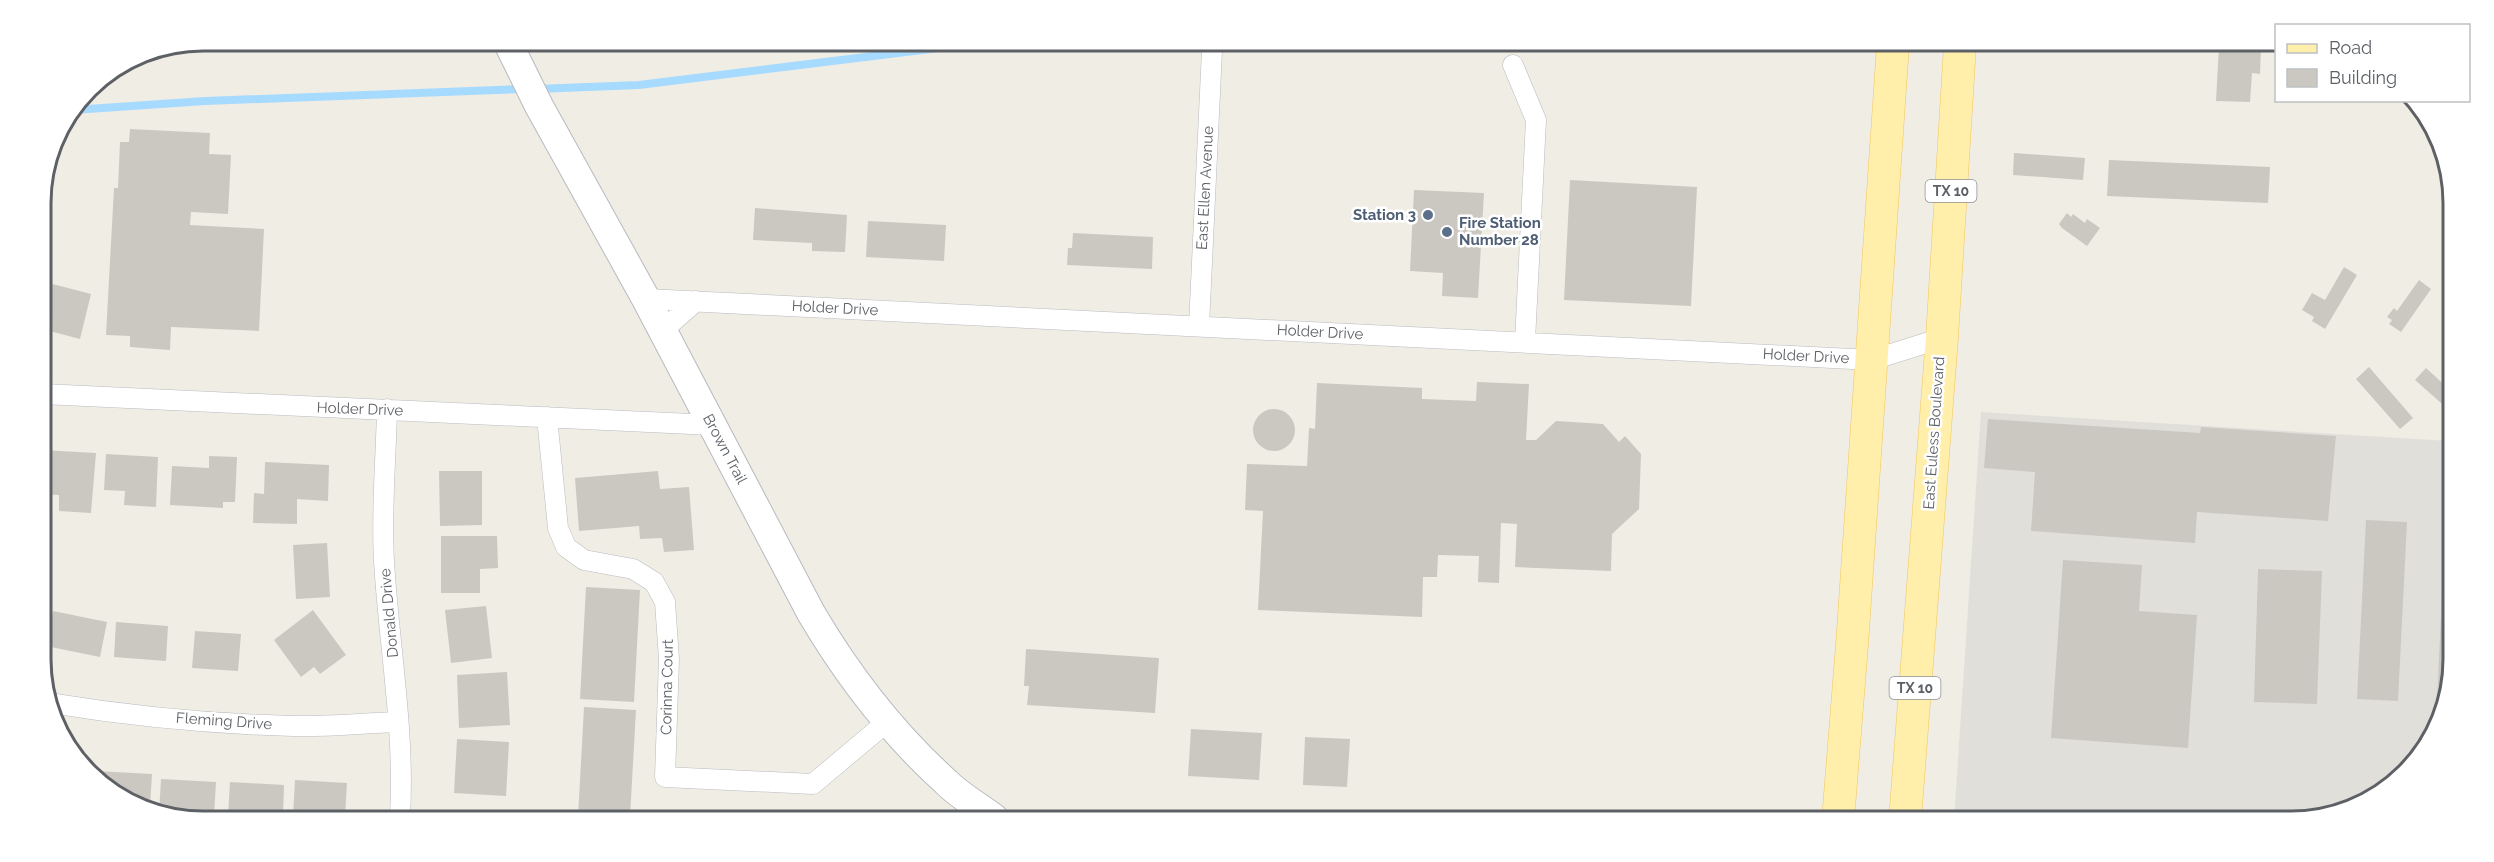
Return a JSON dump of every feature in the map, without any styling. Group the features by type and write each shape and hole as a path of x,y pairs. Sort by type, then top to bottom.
{"main road":[{"name":"Brown Trail","path":"512,51 539,106 663,330 811,613 841,663 888,722 947,784 984,811"},
{"path":"1839,811 1893,51"},
{"name":"East Euless Boulevard","path":"1906,811 1960,51"}],"street":[{"name":"East Ellen Avenue","path":"1199,326 1212,51"},
{"path":"1513,65 1536,120 1525,341"},
{"name":"Holder Drive","path":"646,299 1872,360 1941,338"},
{"path":"663,330 696,302"},
{"name":"Holder Drive","path":"51,394 713,425"},
{"name":"Donald Drive","path":"387,410 384,559 402,783 400,811"},
{"name":"Corinna Court","path":"547,417 558,528 566,547 584,560 633,569 654,582 665,602 669,659 664,777 813,784 888,722"},
{"name":"Fleming Drive","path":"58,704 240,724 295,726 398,722"}],"shaded area":[{"path":"1981,412 2443,441 2442,679 2435,708 2427,726 2412,752 2384,780 2367,791 2340,803 2301,811 1955,811"}],"building":[{"path":"2219,51 2261,51 2260,74 2252,73 2250,102 2216,101"},
{"path":"130,129 210,133 209,154 231,155 228,214 191,212 190,225 264,229 259,331 171,327 170,350 130,347 130,336 106,335 114,188 118,188 120,142 129,142"},
{"path":"2014,153 2085,158 2083,180 2013,175"},
{"path":"2109,160 2270,167 2268,203 2107,196"},
{"path":"1570,180 1697,187 1691,306 1564,300"},
{"name":"Fire Station Number 28","path":"1414,190 1484,193 1478,298 1442,296 1443,273 1410,271"},
{"path":"755,208 847,215 845,252 812,251 812,243 753,240"},
{"path":"2067,213 2071,217 2073,214 2085,223 2087,219 2100,228 2087,246 2059,224"},
{"path":"868,221 946,225 944,261 866,257"},
{"path":"1073,233 1153,237 1152,269 1067,265 1068,248 1072,248"},
{"path":"2344,267 2357,275 2325,329 2312,321 2314,317 2302,310 2312,293 2325,300"},
{"path":"2419,280 2431,289 2401,332 2389,324 2392,320 2387,317 2394,308 2397,311"},
{"path":"51,284 91,294 80,339 51,331"},
{"path":"2369,367 2413,418 2400,429 2356,379"},
{"path":"2426,368 2443,384 2443,405 2415,380"},
{"path":"1477,382 1529,384 1526,440 1536,440 1556,421 1603,424 1619,442 1625,436 1641,454 1639,509 1612,534 1611,571 1515,567 1517,524 1501,523 1499,583 1478,582 1479,556 1438,555 1437,577 1423,577 1422,617 1258,610 1263,511 1245,510 1247,464 1307,466 1309,428 1315,429 1317,383 1422,388 1422,399 1476,401"},
{"path":"1274,409 1289,415 1295,430 1289,445 1274,451 1259,445 1253,430 1259,415"},
{"path":"1988,419 2200,433 2201,427 2336,436 2328,521 2197,512 2195,543 2031,531 2035,472 1984,468"},
{"path":"51,450 96,453 91,513 59,511 59,495 51,495"},
{"path":"106,454 158,457 156,507 124,505 125,491 104,490"},
{"path":"209,456 237,457 235,502 223,502 223,508 170,505 172,466 209,468"},
{"path":"265,462 329,465 328,501 297,499 297,524 253,523 254,493 264,494"},
{"path":"439,471 482,471 482,525 440,526"},
{"path":"658,471 660,489 689,487 694,550 664,552 662,538 640,539 639,526 579,531 575,478"},
{"path":"2366,520 2407,522 2398,701 2357,699"},
{"path":"441,536 497,536 498,568 480,569 480,593 441,593"},
{"path":"327,543 330,597 296,599 293,545"},
{"path":"2063,560 2142,565 2139,611 2197,615 2188,748 2051,738"},
{"path":"2258,569 2322,571 2317,704 2254,702"},
{"path":"2443,570 2443,659 2437,701"},
{"path":"586,587 640,590 634,702 580,699"},
{"path":"486,606 492,658 451,663 445,610"},
{"path":"313,610 346,655 320,674 314,667 301,677 274,640"},
{"path":"53,611 107,622 100,657 51,647"},
{"path":"116,622 168,626 166,661 114,657"},
{"path":"195,631 241,634 238,671 192,668"},
{"path":"1026,649 1159,658 1155,713 1027,705 1029,686 1024,686"},
{"path":"507,672 510,725 459,728 457,675"},
{"path":"584,707 636,710 630,811 578,811"},
{"path":"1191,729 1262,733 1259,780 1188,776"},
{"path":"1305,737 1350,739 1347,787 1303,785"},
{"path":"457,739 509,742 506,796 454,793"},
{"path":"101,771 152,774 150,801 119,785"},
{"path":"161,779 216,782 214,811 183,810 159,805"},
{"path":"295,780 347,783 345,811 293,811"},
{"path":"230,782 284,785 283,811 228,811"}],"waterway":[{"path":"536,89 639,85 914,51"},
{"path":"83,109 205,101 524,89"}],"place":[{"name":"Station 3","path":"1428,215"},
{"name":"Fire Station Number 28","path":"1447,232"}]}
